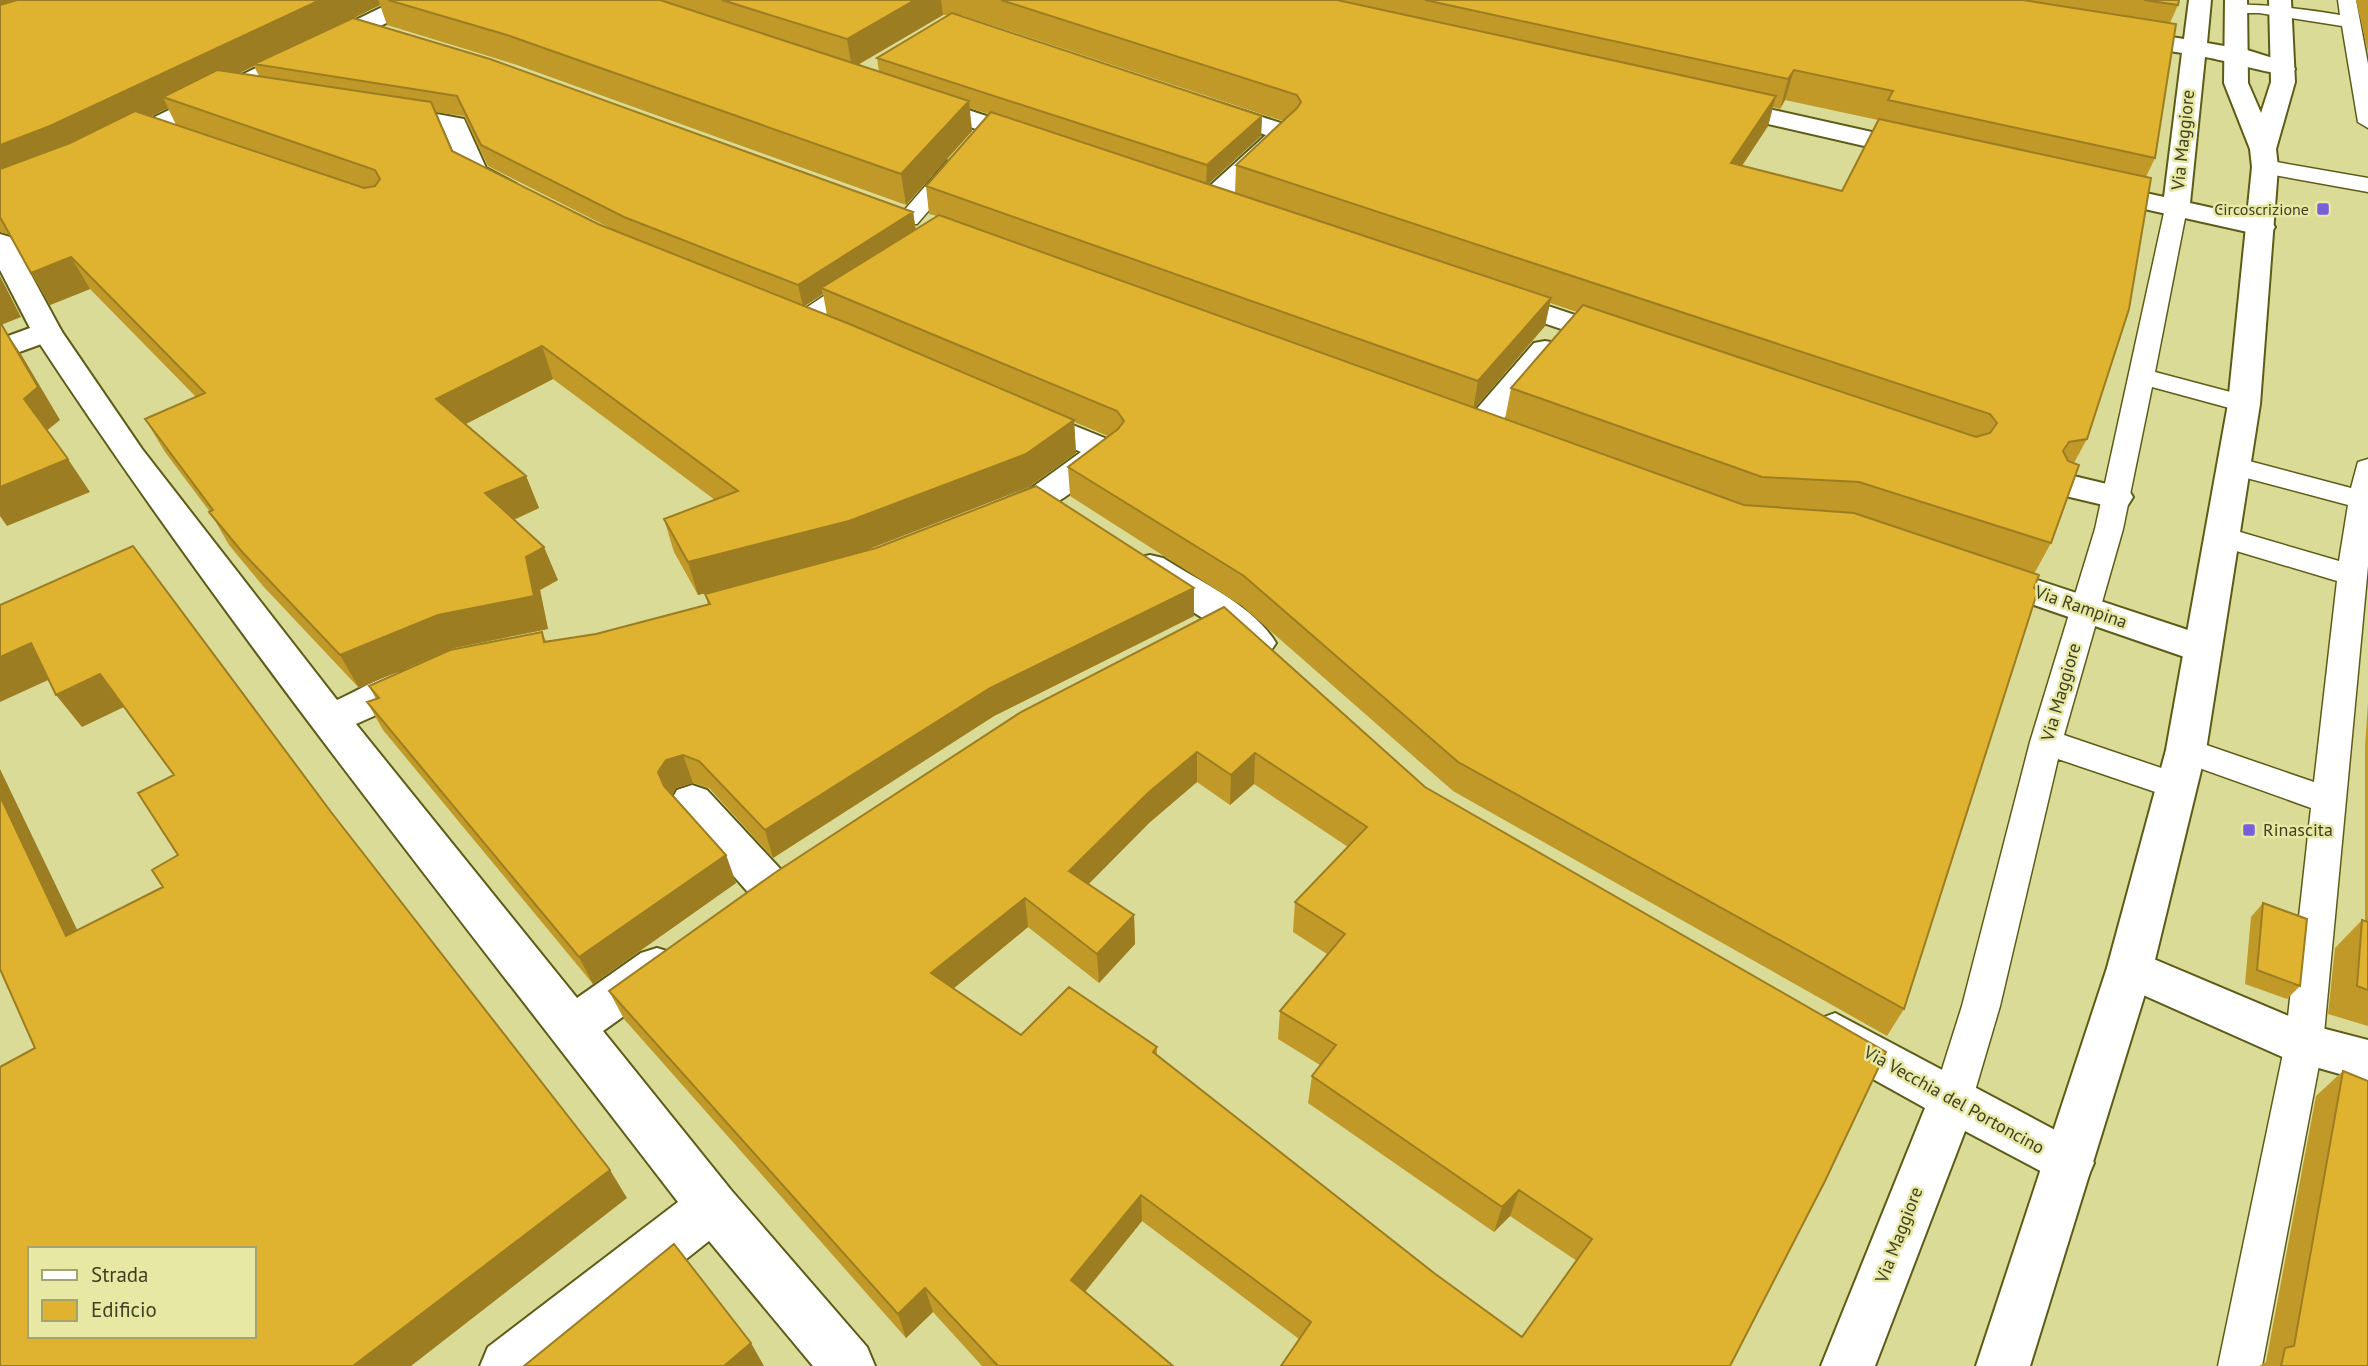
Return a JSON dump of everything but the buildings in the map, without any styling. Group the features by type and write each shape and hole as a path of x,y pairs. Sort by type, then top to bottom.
{"street":[{"path":"89,159 227,89 415,0"},
{"name":"Via Maggiore","path":"2176,208 2200,0"},
{"path":"2236,3 2236,83 2264,158"},
{"path":"2003,1366 2130,968 2186,750 2244,404 2261,227 2264,158 2278,104 2283,69 2281,5"},
{"path":"360,27 397,38"},
{"path":"2099,32 2235,55 2264,61 2283,69"},
{"path":"227,89 278,96"},
{"path":"892,93 1056,148"},
{"path":"1191,101 1284,132 1211,200"},
{"path":"1699,101 1944,156"},
{"path":"367,110 455,124 474,173 534,204"},
{"path":"150,128 188,142"},
{"path":"2067,184 2261,227"},
{"path":"1185,191 1245,211"},
{"path":"0,243 47,332 131,456 330,719 713,1207 848,1366"},
{"path":"1478,291 1648,349"},
{"path":"787,315 835,334"},
{"path":"1517,441 1467,423 1569,322"},
{"path":"0,350 47,332"},
{"path":"968,526 1042,497 1105,450 1006,407"},
{"path":"2065,485 2116,497"},
{"path":"1042,497 1077,520"},
{"path":"1124,550 1228,617 1287,670"},
{"name":"Via Rampina","path":"1951,564 2202,649"},
{"path":"1191,635 1228,617"},
{"path":"330,719 442,670"},
{"path":"692,801 752,898 803,864"},
{"path":"573,1027 682,949"},
{"path":"2130,968 2304,1044 2368,1061"},
{"name":"Via Vecchia del Portoncino","path":"1808,1018 1952,1101 2068,1163"},
{"name":"Via Maggiore","path":"1848,1366 1952,1101"},
{"path":"507,1366 713,1207"}],"lane":[{"path":"2347,0 2368,122"},
{"path":"2236,3 2281,5 2351,22"},
{"path":"907,219 991,126"},
{"path":"2264,158 2368,185"},
{"name":"Via Maggiore","path":"1952,1101 1981,1006 2046,742 2116,497 2176,208"},
{"path":"787,315 883,268"},
{"path":"2143,377 2244,404"},
{"path":"2234,466 2364,499"},
{"path":"2240,1366 2304,1044 2352,576 2368,468"},
{"path":"2223,537 2352,576"},
{"path":"2046,742 2176,786"},
{"path":"2186,750 2330,801"}],"place":[{"name":"Circoscrizione","path":"2323,209"},
{"name":"Rinascita","path":"2249,830"}]}
